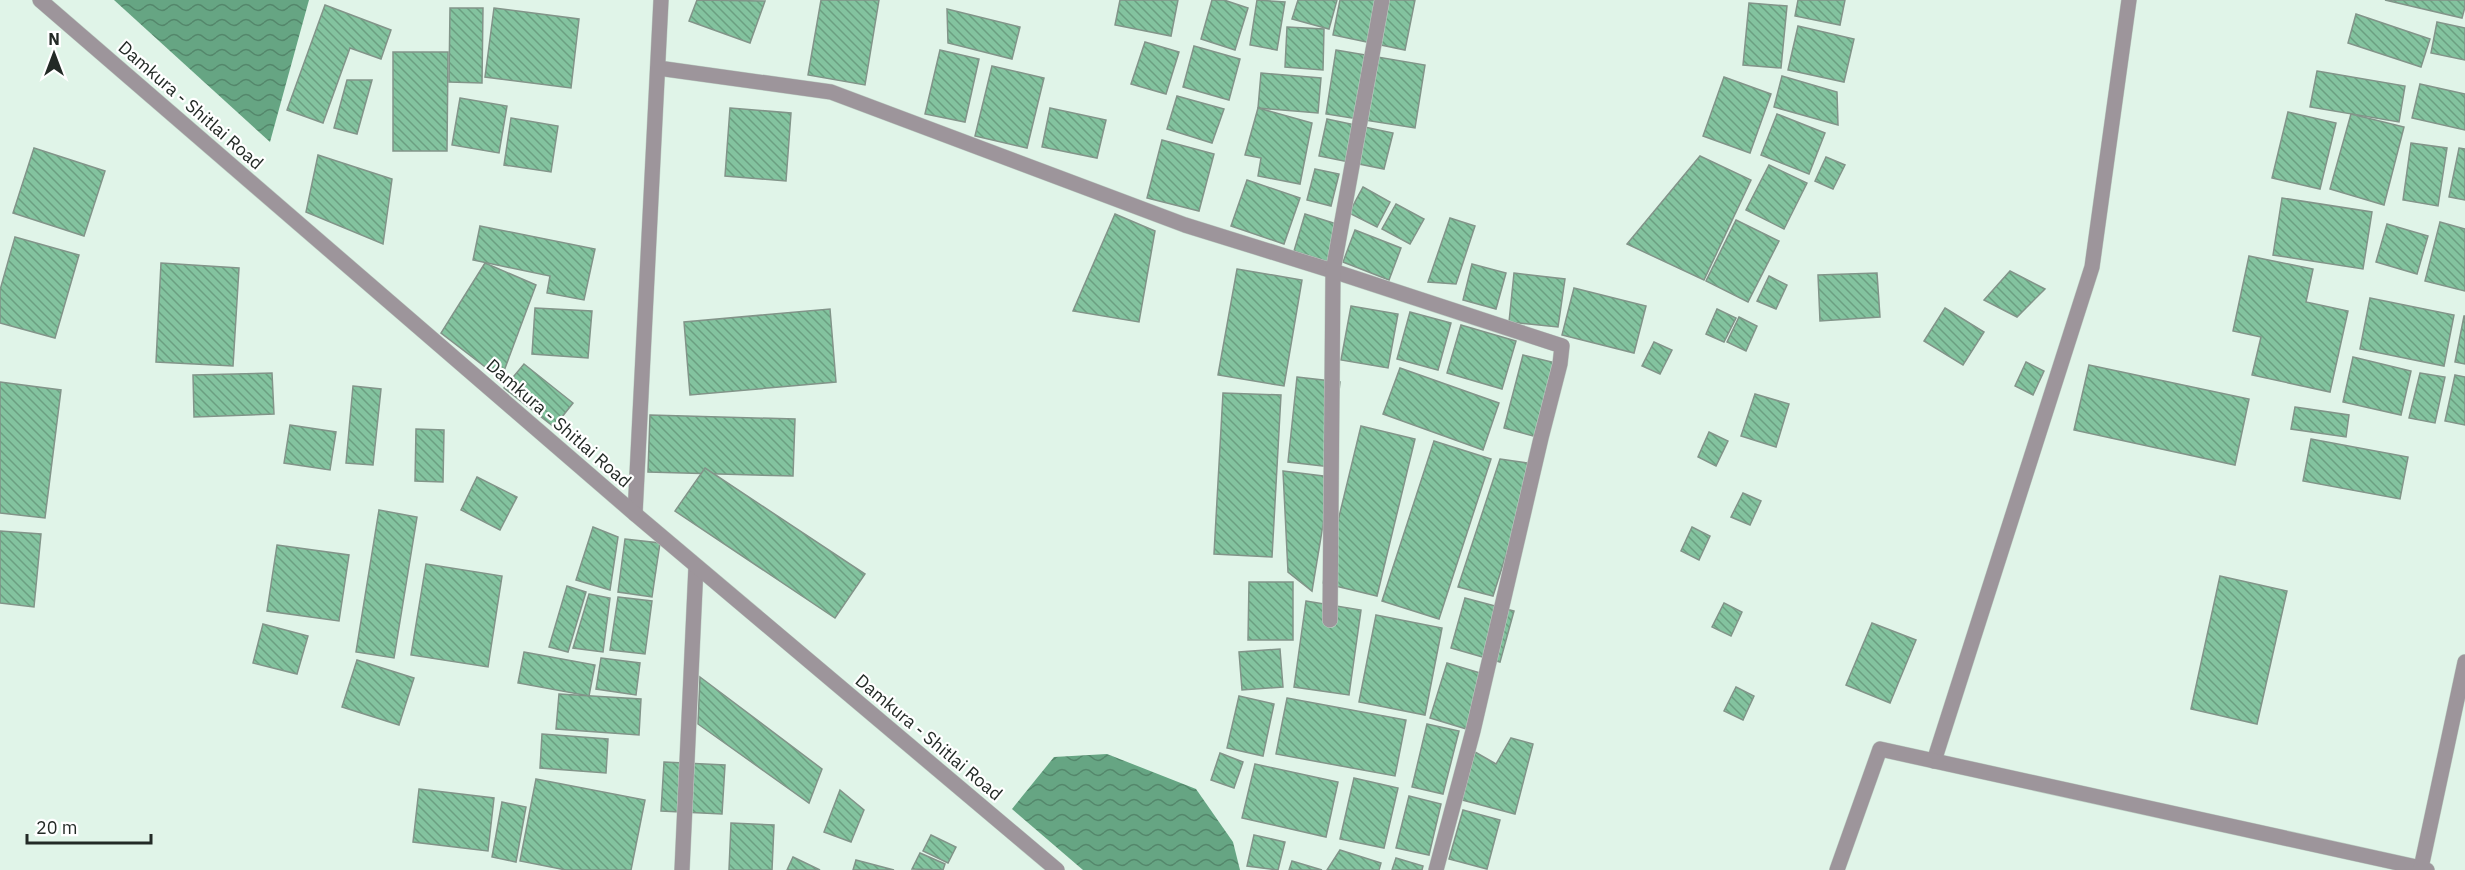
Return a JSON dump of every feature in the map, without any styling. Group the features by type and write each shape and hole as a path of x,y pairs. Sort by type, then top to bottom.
{"street":[{"name":"Damkura - Shitlai Road","path":"40,0 635,514 1057,870"},
{"path":"635,514 661,0"},
{"path":"1330,620 1333,271 1382,0"},
{"path":"1934,761 2091,267 2129,0"},
{"path":"658,68 831,92 1185,225 1562,346 1560,364 1476,720 1436,870"},
{"path":"682,870 696,566"},
{"path":"1837,870 1880,749 2424,869 2465,662"}],"water":[{"path":"114,0 309,0 270,142"},
{"path":"1107,754 1196,789 1233,842 1240,870 1083,870 1012,809 1054,757"}],"building":[{"path":"697,0 765,1 750,43 689,21"},
{"path":"821,0 879,0 865,85 808,75"},
{"path":"1120,0 1178,0 1171,36 1115,25"},
{"path":"1212,0 1224,0 1248,8 1235,50 1201,39"},
{"path":"1257,0 1285,2 1277,50 1250,45"},
{"path":"1298,0 1337,0 1329,29 1292,19"},
{"path":"1340,0 1415,0 1405,50 1333,35"},
{"path":"1798,0 1845,0 1840,25 1795,16"},
{"path":"2385,0 2465,0 2465,7 2462,18"},
{"path":"1749,3 1787,6 1781,68 1743,65"},
{"path":"325,5 391,30 381,59 350,48 323,123 287,110"},
{"path":"450,8 483,8 482,83 449,82"},
{"path":"494,8 579,19 571,88 485,77"},
{"path":"947,9 1020,27 1012,59 948,43"},
{"path":"2356,14 2430,39 2421,67 2348,43"},
{"path":"2437,22 2465,28 2465,60 2431,53"},
{"path":"1798,26 1854,39 1844,82 1788,70"},
{"path":"1287,27 1324,29 1323,70 1285,67"},
{"path":"1145,42 1179,52 1166,94 1131,84"},
{"path":"1194,46 1240,59 1229,100 1183,87"},
{"path":"940,50 979,59 965,122 925,114"},
{"path":"1336,50 1425,65 1415,128 1326,114"},
{"path":"393,52 448,52 447,151 393,151"},
{"path":"992,66 1044,78 1027,148 975,136"},
{"path":"2317,71 2405,86 2399,122 2310,107"},
{"path":"1261,73 1321,78 1318,113 1258,108"},
{"path":"1782,76 1837,92 1838,125 1774,107"},
{"path":"1724,77 1771,94 1750,153 1703,136"},
{"path":"347,80 372,80 357,134 334,128"},
{"path":"2420,84 2465,94 2465,130 2412,118"},
{"path":"1177,96 1224,109 1212,143 1167,129"},
{"path":"460,98 507,106 499,153 452,145"},
{"path":"730,108 791,113 786,181 725,176"},
{"path":"1050,108 1106,120 1097,158 1042,147"},
{"path":"1258,108 1312,123 1300,184 1258,176 1261,158 1245,155"},
{"path":"2288,112 2336,123 2320,189 2272,178"},
{"path":"1777,114 1825,133 1809,174 1761,155"},
{"path":"2351,114 2404,127 2384,205 2330,189"},
{"path":"511,118 558,126 551,172 504,165"},
{"path":"1327,119 1393,133 1384,169 1319,156"},
{"path":"1162,140 1214,154 1199,211 1147,198"},
{"path":"2411,143 2447,148 2438,206 2403,200"},
{"path":"34,148 105,171 84,236 13,213"},
{"path":"2459,148 2465,149 2465,200 2449,197"},
{"path":"318,155 392,179 383,244 306,212"},
{"path":"1700,156 1751,180 1704,280 1627,244"},
{"path":"1826,157 1845,165 1833,189 1815,181"},
{"path":"1769,165 1807,183 1784,229 1746,210"},
{"path":"1315,169 1339,174 1331,206 1307,200"},
{"path":"1247,180 1300,198 1284,244 1231,226"},
{"path":"1363,187 1390,202 1377,227 1349,213"},
{"path":"2282,198 2372,212 2363,269 2273,255"},
{"path":"1396,204 1424,219 1410,244 1382,229"},
{"path":"1115,214 1155,231 1139,322 1073,311"},
{"path":"1305,214 1346,227 1335,264 1294,251"},
{"path":"1450,218 1475,226 1456,284 1428,282"},
{"path":"1736,220 1779,241 1748,302 1706,281"},
{"path":"2440,222 2465,229 2465,291 2425,281"},
{"path":"2387,224 2428,236 2417,274 2376,262"},
{"path":"480,226 595,249 584,300 547,293 550,276 473,260"},
{"path":"1355,230 1401,248 1389,280 1343,262"},
{"path":"15,237 79,255 55,338 0,323 0,290"},
{"path":"2249,256 2313,269 2306,302 2348,311 2330,392 2252,375 2261,337 2233,331"},
{"path":"161,263 239,268 233,366 156,362"},
{"path":"485,263 536,285 501,379 441,333"},
{"path":"1472,264 1506,273 1496,309 1463,300"},
{"path":"1237,269 1302,280 1284,386 1218,375"},
{"path":"2010,271 2045,289 2017,317 1984,300"},
{"path":"1514,273 1565,279 1558,327 1509,322"},
{"path":"1877,273 1880,317 1820,321 1818,275"},
{"path":"1769,276 1787,285 1776,309 1757,301"},
{"path":"1574,288 1646,306 1634,353 1562,335"},
{"path":"2370,298 2454,315 2444,366 2360,349"},
{"path":"1351,306 1398,314 1388,368 1341,360"},
{"path":"535,308 592,311 588,358 532,354"},
{"path":"1945,308 1984,332 1963,365 1924,341"},
{"path":"830,309 836,382 690,395 684,322"},
{"path":"1717,309 1736,318 1724,342 1706,334"},
{"path":"1410,312 1451,323 1438,370 1397,359"},
{"path":"2465,316 2465,364 2455,362"},
{"path":"1739,317 1757,326 1746,351 1727,342"},
{"path":"1461,325 1516,341 1502,389 1447,373"},
{"path":"1654,342 1672,350 1660,374 1642,366"},
{"path":"1523,355 1560,364 1541,438 1504,428"},
{"path":"2353,357 2411,371 2401,415 2343,402"},
{"path":"2026,362 2044,371 2033,395 2015,386"},
{"path":"524,364 573,403 554,427 504,388"},
{"path":"2089,365 2249,399 2235,465 2074,430"},
{"path":"1400,368 1499,403 1483,450 1383,414"},
{"path":"272,373 274,414 194,417 193,375"},
{"path":"2420,373 2445,377 2435,423 2409,418"},
{"path":"2455,375 2465,377 2465,425 2445,421"},
{"path":"1297,377 1340,382 1331,467 1288,462"},
{"path":"0,382 61,390 45,518 0,513"},
{"path":"353,386 381,389 373,465 346,463"},
{"path":"1223,393 1281,395 1272,557 1214,554"},
{"path":"1755,394 1789,404 1776,447 1741,436"},
{"path":"2295,407 2349,415 2346,437 2291,429"},
{"path":"650,415 795,419 793,476 648,472"},
{"path":"290,425 336,432 330,470 284,463"},
{"path":"1361,426 1415,439 1377,596 1323,583"},
{"path":"416,429 444,430 443,482 415,481"},
{"path":"1709,432 1728,441 1716,466 1698,457"},
{"path":"2311,439 2408,457 2400,499 2303,481"},
{"path":"1434,441 1491,459 1439,619 1382,601"},
{"path":"1500,459 1535,464 1493,596 1458,587"},
{"path":"705,468 865,574 835,618 675,511"},
{"path":"1283,471 1331,477 1312,591 1288,572"},
{"path":"477,477 517,497 500,530 461,510"},
{"path":"1743,493 1761,501 1750,525 1731,517"},
{"path":"379,510 417,517 394,658 356,652"},
{"path":"593,527 618,537 610,590 576,580"},
{"path":"1692,527 1710,536 1699,560 1681,551"},
{"path":"0,531 41,534 34,607 0,603"},
{"path":"625,539 660,543 652,597 618,592"},
{"path":"277,545 349,555 339,621 267,611"},
{"path":"426,564 502,576 488,667 411,655"},
{"path":"2220,576 2287,591 2257,724 2191,709"},
{"path":"1249,582 1293,582 1293,640 1248,640"},
{"path":"567,586 586,592 568,652 549,647"},
{"path":"589,594 610,598 603,652 573,648"},
{"path":"618,597 652,601 645,654 610,650"},
{"path":"1465,598 1514,611 1500,662 1451,648"},
{"path":"1306,601 1361,610 1349,695 1294,687"},
{"path":"1724,603 1742,612 1731,636 1712,627"},
{"path":"1376,615 1442,628 1425,715 1359,702"},
{"path":"1872,623 1916,640 1890,703 1846,685"},
{"path":"263,624 308,636 297,674 253,663"},
{"path":"1280,649 1283,687 1242,690 1239,652"},
{"path":"524,652 595,665 589,696 518,683"},
{"path":"601,658 640,663 636,695 596,689"},
{"path":"357,660 414,678 399,725 342,707"},
{"path":"1447,663 1490,676 1473,731 1430,718"},
{"path":"700,677 822,769 809,803 698,724"},
{"path":"1736,687 1754,696 1743,720 1724,711"},
{"path":"559,694 641,699 639,735 556,729"},
{"path":"1239,696 1274,704 1263,756 1227,748"},
{"path":"1287,698 1406,720 1395,776 1276,754"},
{"path":"1427,724 1459,731 1443,794 1412,787"},
{"path":"542,734 608,739 606,773 540,768"},
{"path":"1511,738 1533,744 1515,814 1462,800 1475,752 1496,764"},
{"path":"1220,753 1243,762 1234,788 1211,780"},
{"path":"664,762 725,765 722,814 661,811"},
{"path":"1255,764 1338,782 1326,837 1242,818"},
{"path":"1354,778 1398,788 1384,848 1340,839"},
{"path":"536,779 645,800 631,870 566,870 520,861"},
{"path":"419,789 494,798 488,851 413,842"},
{"path":"840,790 864,810 851,842 824,832"},
{"path":"1409,796 1441,804 1429,855 1396,848"},
{"path":"502,802 526,807 516,862 492,857"},
{"path":"1463,810 1500,820 1487,869 1449,859"},
{"path":"731,823 774,825 772,870 729,870"},
{"path":"931,835 956,847 948,863 923,851"},
{"path":"1254,835 1285,842 1278,870 1247,866"},
{"path":"1340,850 1381,863 1379,870 1327,870"},
{"path":"920,853 945,864 943,870 912,869"},
{"path":"793,857 820,870 787,870"},
{"path":"1396,858 1423,866 1422,870 1392,870"},
{"path":"856,860 894,870 853,870"},
{"path":"1292,861 1322,870 1289,870"}]}
